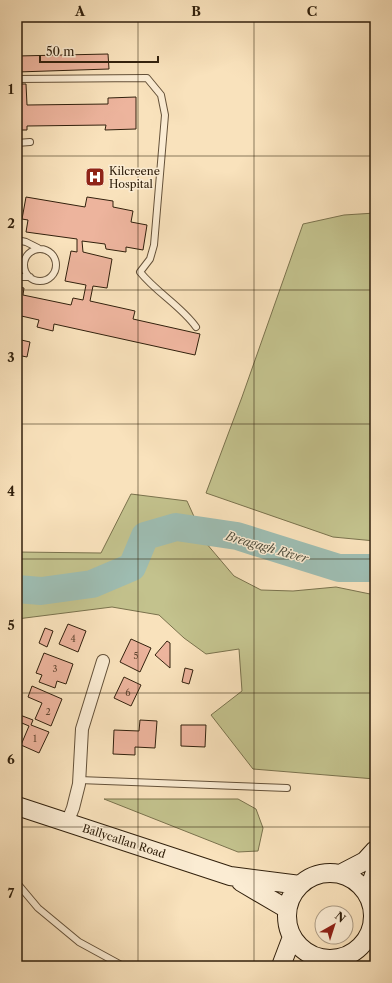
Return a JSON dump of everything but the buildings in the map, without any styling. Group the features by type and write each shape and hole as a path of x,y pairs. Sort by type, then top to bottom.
{"main road":[{"name":"Ballycallan Road","path":"17,806 230,876 300,885"},
{"path":"340,874 365,861 375,850"},
{"path":"308,966 327,959 341,958 354,952 364,942 371,930 373,916 370,886 375,872"},
{"path":"327,959 313,956 301,948 292,937 287,924 287,909 292,896 300,885 312,877 326,873 340,874 353,880 364,889 371,902"},
{"name":"Ballycallan Road","path":"230,876 287,909"},
{"path":"281,966 292,937"}],"street":[{"path":"67,823 74,803 79,780 82,729 103,661"}],"lane":[{"path":"17,79 147,78 162,95 165,115 154,245 150,259 140,272 153,287 189,318 196,328"},
{"path":"17,143 30,142"},
{"path":"17,240 26,242 52,254 55,259 56,269 53,274 45,280 34,280 26,273 24,263 29,253 38,248"},
{"path":"17,277 30,277"},
{"path":"79,780 287,788"},
{"path":"17,883 38,908 79,942 124,966"}],"shaded area":[{"path":"375,213 375,541 333,537 206,493 242,397 303,224 344,215"},
{"path":"131,494 187,501 206,543 234,576 261,590 293,591 336,587 375,595 375,779 253,769 211,715 242,691 239,649 206,654 184,638 159,615 112,607 17,619 17,552 101,553"},
{"path":"104,799 238,799 256,809 263,828 258,851 238,852"}],"waterway":[{"name":"Breagagh River","path":"17,589 41,591 92,584 132,567 145,536 176,527 237,536 339,568 375,568"}],"place":[{"name":"Kilcreene Hospital","path":"95,177"}]}
